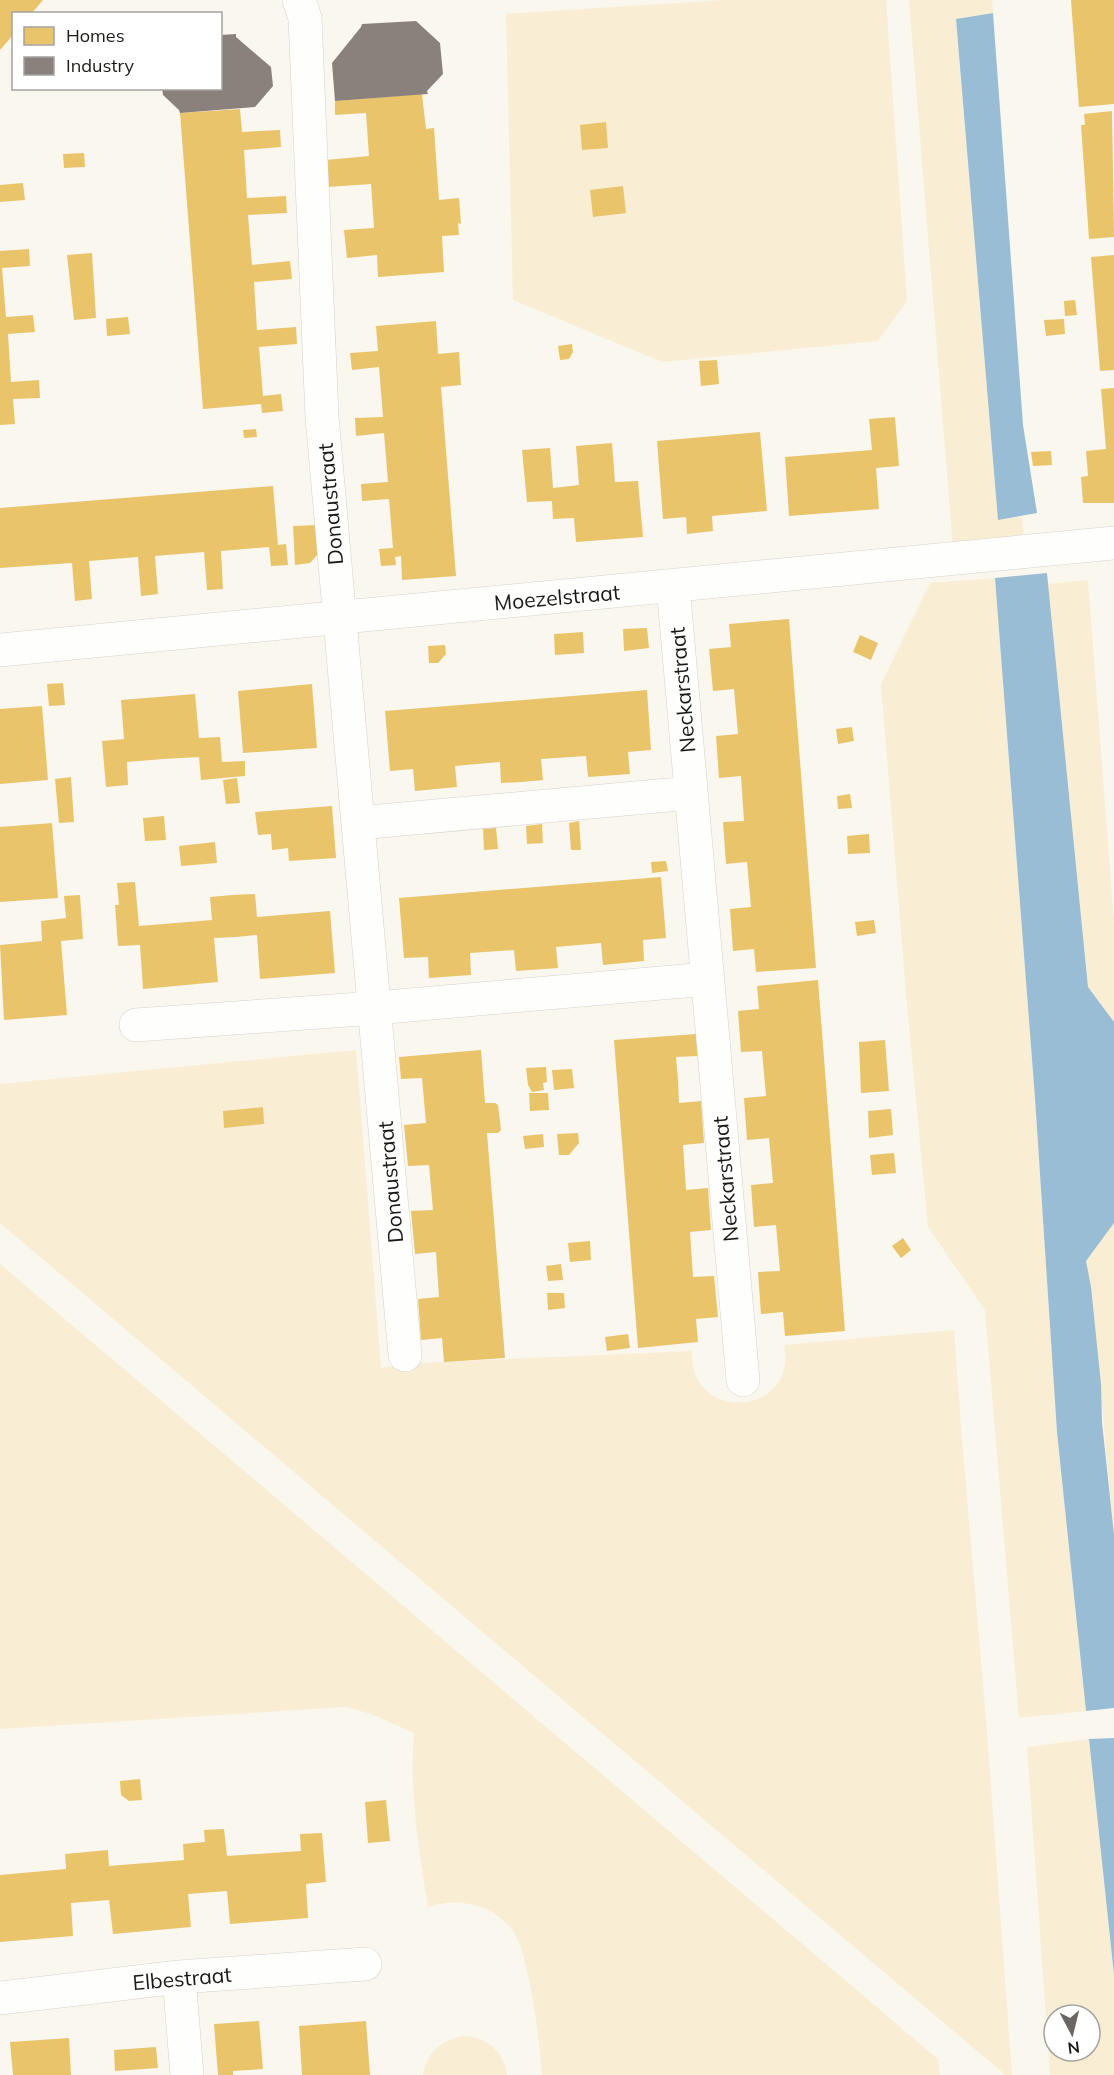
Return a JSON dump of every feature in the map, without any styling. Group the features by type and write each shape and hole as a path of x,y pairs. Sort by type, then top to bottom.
{"street":[{"name":"Donaustraat","path":"299,0 305,18 322,417 405,1355"},
{"name":"Moezelstraat","path":"0,650 1114,543"},
{"name":"Neckarstraat","path":"672,586 743,1380"},
{"path":"358,823 691,793"},
{"path":"136,1025 375,1008 707,979"},
{"name":"Elbestraat","path":"0,1998 179,1977 365,1964"},
{"path":"179,1977 187,2075"}],"shaded area":[{"path":"723,0 886,0 907,301 878,341 662,362 513,300 506,14"},
{"path":"909,0 992,0 993,13 956,19 998,519 1022,517 1024,538 953,548"},
{"path":"995,578 1035,1098 1057,1432 1086,1711 1019,1718 985,1310 928,1227 906,994 881,684 930,583"},
{"path":"1088,580 1114,923 1114,1022 1088,987 1048,584"},
{"path":"356,1050 381,1368 418,1363 692,1351 696,1375 707,1391 724,1400 742,1402 761,1398 776,1386 784,1369 784,1345 954,1330 1012,2075 1006,2075 996,2067 0,1223 0,1084"},
{"path":"1114,1223 1114,1535 1094,1319 1086,1261"},
{"path":"0,1264 938,2059 940,2075 542,2075 532,1997 518,1940 508,1925 489,1910 465,1903 428,1907 414,1799 414,1733 371,1714 346,1707 0,1729"},
{"path":"1089,1739 1114,1975 1114,2075 1050,2075 1049,2063 1102,2063 1102,2003 1045,2003 1027,1747"},
{"path":"465,2036 481,2040 494,2048 502,2059 507,2075 423,2075 428,2060 437,2048 449,2040"}],"water":[{"path":"993,13 1023,425 1037,513 998,520 956,19"},
{"path":"1047,573 1088,987 1114,1022 1114,1223 1086,1261 1091,1287 1101,1384 1102,1422 1114,1535 1114,1708 1086,1711 1057,1432 1035,1098 995,578"},
{"path":"1114,1738 1114,1975 1089,1739"}],"building: Homes":[{"path":"0,0 43,0 33,12 12,12 12,36 0,50"},
{"path":"1071,0 1114,0 1114,104 1079,107"},
{"path":"422,94 426,129 434,128 439,200 459,198 461,224 458,223 459,235 442,236 444,272 378,277 377,255 347,258 344,230 374,228 371,184 328,187 326,160 369,156 366,113 335,115 335,101"},
{"path":"240,109 242,132 280,130 281,147 244,150 247,198 286,196 287,213 248,215 252,265 290,261 292,279 254,282 257,330 296,327 297,344 259,347 263,396 281,394 283,411 262,413 261,404 203,409 180,113"},
{"path":"1112,111 1114,237 1089,239 1081,125 1085,125 1084,114"},
{"path":"606,122 608,148 582,150 580,125"},
{"path":"84,153 85,167 64,168 63,154"},
{"path":"23,183 25,200 0,202 0,185"},
{"path":"623,186 626,213 593,217 590,190"},
{"path":"29,249 30,266 2,268 6,317 33,315 35,332 8,334 11,382 39,380 40,398 13,399 15,424 0,425 0,251"},
{"path":"92,253 96,318 74,320 67,255"},
{"path":"1114,255 1114,370 1100,371 1091,257"},
{"path":"1075,300 1077,315 1065,316 1064,301"},
{"path":"128,317 130,334 107,336 106,319"},
{"path":"1064,319 1065,334 1046,336 1044,320"},
{"path":"436,321 438,354 459,352 461,385 441,387 456,576 402,580 401,556 395,557 396,565 381,566 379,549 393,548 389,499 362,501 361,484 388,482 384,433 356,436 355,418 383,417 379,367 352,370 350,353 378,351 376,326"},
{"path":"572,344 573,352 569,359 560,360 558,346"},
{"path":"717,360 719,384 701,386 699,361"},
{"path":"1114,388 1114,503 1083,503 1081,477 1088,476 1086,451 1106,449 1101,389"},
{"path":"895,417 899,466 876,468 879,509 789,516 785,457 872,450 869,419"},
{"path":"256,429 257,437 244,438 243,430"},
{"path":"760,432 767,511 712,516 713,531 687,534 686,517 663,519 657,441"},
{"path":"612,443 615,482 638,481 643,537 576,542 574,518 553,519 552,501 527,502 522,450 550,448 553,488 579,485 576,446"},
{"path":"1051,451 1052,465 1033,466 1031,452"},
{"path":"273,486 278,545 286,544 288,565 271,566 269,547 221,551 223,589 207,590 204,552 155,556 158,594 141,596 138,557 89,561 92,599 75,601 72,563 0,568 0,508"},
{"path":"318,525 320,552 310,563 295,565 293,526"},
{"path":"789,619 816,968 756,972 754,949 733,951 730,909 751,907 747,862 726,864 723,822 744,821 741,776 719,778 716,736 738,734 734,689 713,691 709,649 731,647 729,624"},
{"path":"647,628 649,648 624,651 623,629"},
{"path":"583,632 584,653 555,655 554,634"},
{"path":"860,635 878,643 871,660 853,652"},
{"path":"445,645 446,654 438,663 429,663 428,646"},
{"path":"63,683 65,705 49,706 47,684"},
{"path":"312,684 317,748 243,753 238,691"},
{"path":"647,690 651,750 628,752 630,774 588,777 586,756 541,759 543,780 501,783 500,762 455,766 457,787 415,791 413,769 390,771 385,711"},
{"path":"195,694 199,738 220,737 222,762 245,761 245,776 201,780 199,757 163,759 127,762 128,785 106,787 102,741 124,739 121,700"},
{"path":"42,706 48,780 0,784 0,709"},
{"path":"852,727 854,741 838,744 836,729"},
{"path":"71,777 74,822 59,823 55,779"},
{"path":"237,778 240,803 226,804 223,780"},
{"path":"850,794 852,808 838,809 837,796"},
{"path":"332,806 336,858 289,861 288,848 272,850 271,834 258,835 255,812"},
{"path":"164,816 166,840 145,841 143,818"},
{"path":"579,821 581,850 571,850 569,823"},
{"path":"52,823 58,898 0,902 0,827"},
{"path":"542,824 543,843 527,844 526,826"},
{"path":"496,828 498,849 484,850 483,829"},
{"path":"869,834 870,853 848,854 847,836"},
{"path":"215,842 217,863 181,866 179,846"},
{"path":"666,861 668,871 652,873 651,862"},
{"path":"661,877 666,938 643,940 644,961 603,965 601,943 556,947 558,968 516,971 514,950 470,953 471,975 429,978 428,957 404,958 399,898"},
{"path":"135,882 139,926 212,920 210,897 233,895 255,894 257,917 330,911 335,973 260,979 257,935 214,938 218,982 143,989 140,945 118,946 115,905 119,905 117,883"},
{"path":"80,895 83,939 61,941 67,1015 4,1020 0,945 42,941 41,921 66,918 64,896"},
{"path":"874,920 876,933 857,936 855,922"},
{"path":"818,980 845,1331 785,1336 783,1312 761,1314 758,1272 780,1271 776,1225 754,1227 751,1185 773,1183 769,1138 747,1140 744,1098 766,1096 762,1051 741,1052 738,1011 759,1009 757,986"},
{"path":"696,1034 698,1056 676,1057 679,1103 701,1101 704,1143 683,1145 686,1190 708,1188 711,1230 690,1232 693,1277 714,1276 718,1317 696,1319 698,1342 638,1348 614,1040"},
{"path":"885,1040 889,1091 861,1093 859,1042"},
{"path":"481,1050 485,1103 498,1105 501,1130 498,1133 487,1133 505,1358 444,1362 442,1338 421,1340 418,1299 439,1297 436,1252 415,1254 411,1211 433,1210 429,1165 408,1166 404,1125 426,1123 422,1078 401,1079 399,1057"},
{"path":"546,1067 547,1082 543,1083 544,1090 532,1092 528,1085 526,1068"},
{"path":"572,1069 574,1088 554,1090 552,1070"},
{"path":"529,1093 548,1093 549,1110 530,1111"},
{"path":"263,1107 264,1124 224,1128 223,1111"},
{"path":"891,1109 893,1135 869,1138 868,1111"},
{"path":"578,1133 579,1143 569,1155 559,1155 557,1134"},
{"path":"543,1134 544,1147 525,1149 523,1136"},
{"path":"894,1153 896,1173 872,1175 870,1155"},
{"path":"903,1238 911,1250 901,1258 892,1246"},
{"path":"590,1241 591,1260 570,1262 568,1243"},
{"path":"561,1264 563,1280 548,1281 546,1266"},
{"path":"547,1293 564,1293 565,1308 548,1310"},
{"path":"628,1334 630,1348 607,1351 605,1337"},
{"path":"140,1779 142,1800 129,1801 121,1795 120,1781"},
{"path":"386,1800 390,1841 368,1843 365,1802"},
{"path":"224,1829 227,1856 301,1851 300,1834 322,1833 326,1882 306,1884 308,1918 230,1924 227,1891 188,1894 191,1927 113,1934 109,1900 71,1903 73,1936 0,1942 0,1875 66,1869 65,1854 108,1850 109,1866 184,1860 183,1844 205,1842 204,1830"},
{"path":"259,2021 263,2069 233,2071 233,2075 218,2075 214,2024"},
{"path":"366,2021 370,2075 302,2075 299,2026"},
{"path":"69,2038 71,2075 13,2075 10,2042"},
{"path":"156,2047 158,2068 115,2071 114,2050"}],"building: Industry":[{"path":"416,21 440,43 443,74 427,91 428,94 335,101 332,63 362,24"},
{"path":"236,34 236,37 271,67 273,86 255,107 180,113 163,95 162,90 222,90 222,35"}]}
